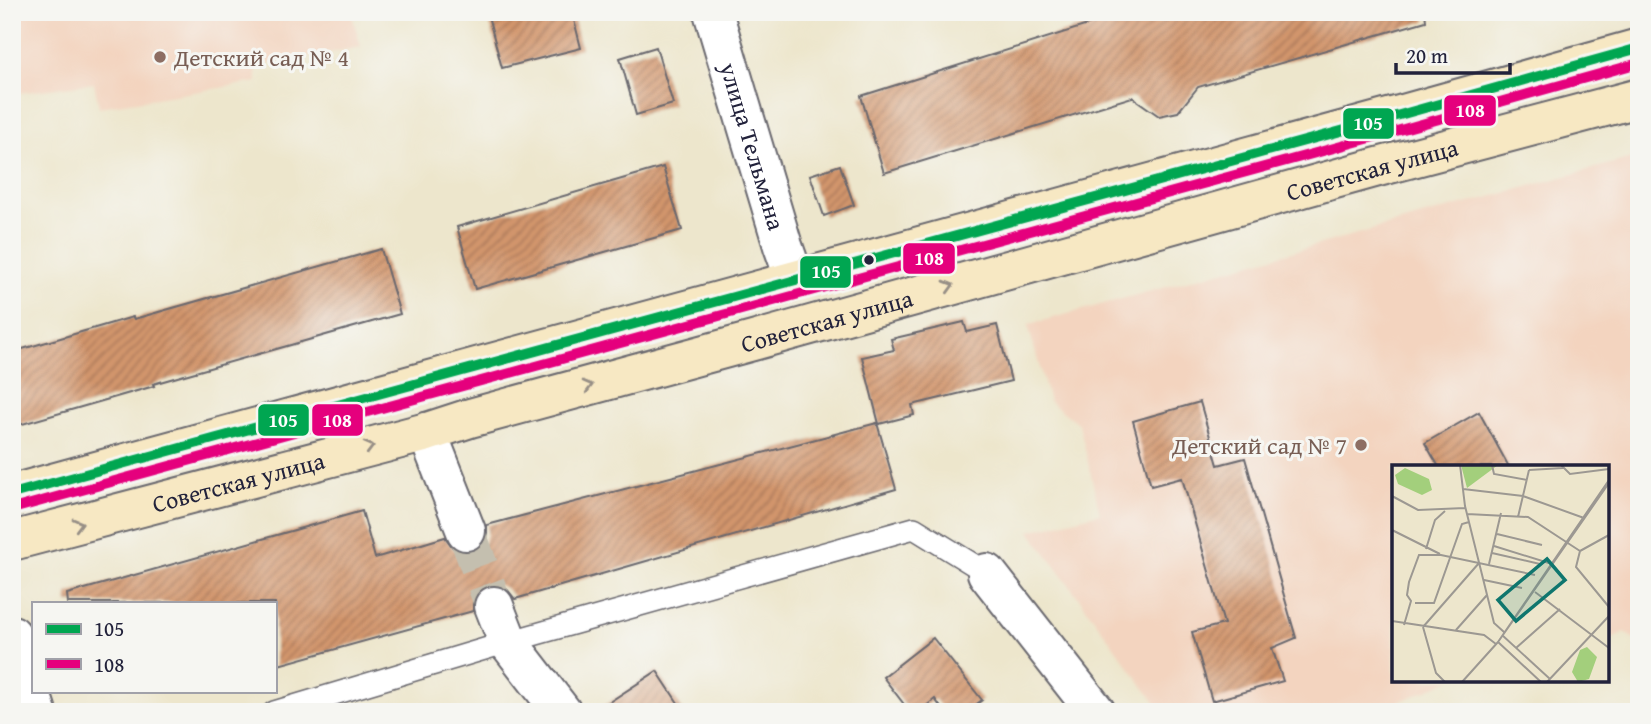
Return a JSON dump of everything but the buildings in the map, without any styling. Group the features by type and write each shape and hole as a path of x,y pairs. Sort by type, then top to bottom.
{"main road":[{"name":"Советская улица","path":"12,494 1639,48"},
{"name":"Советская улица","path":"12,541 427,432 1378,167 1639,98"}],"street":[{"name":"улица Тельмана","path":"713,12 795,280"},
{"path":"427,432 466,531"},
{"path":"987,573 1096,712"},
{"path":"494,606 508,642 562,712"},
{"path":"12,635 37,712"}],"lane":[{"path":"274,712 508,642 914,528 987,573"}],"shaded area":[{"name":"Детский сад № 4","path":"12,12 351,12 361,47 256,66 257,82 99,107 94,83 12,94"},
{"name":"Детский сад № 7","path":"1639,156 1639,641 1625,632 1609,641 1609,465 1392,465 1392,682 1446,682 1375,712 1162,712 1030,531 1100,513 1079,424 1049,401 1028,325"}],"tunnel":[{"path":"466,531 494,606"}],"transit line":[{"name":"105","path":"12,494 1639,48"},
{"name":"108","path":"16,508 1639,63"}],"place":[{"name":"Детский сад № 4","path":"160,57"},
{"name":"Детский сад № 7","path":"1361,445"}]}
